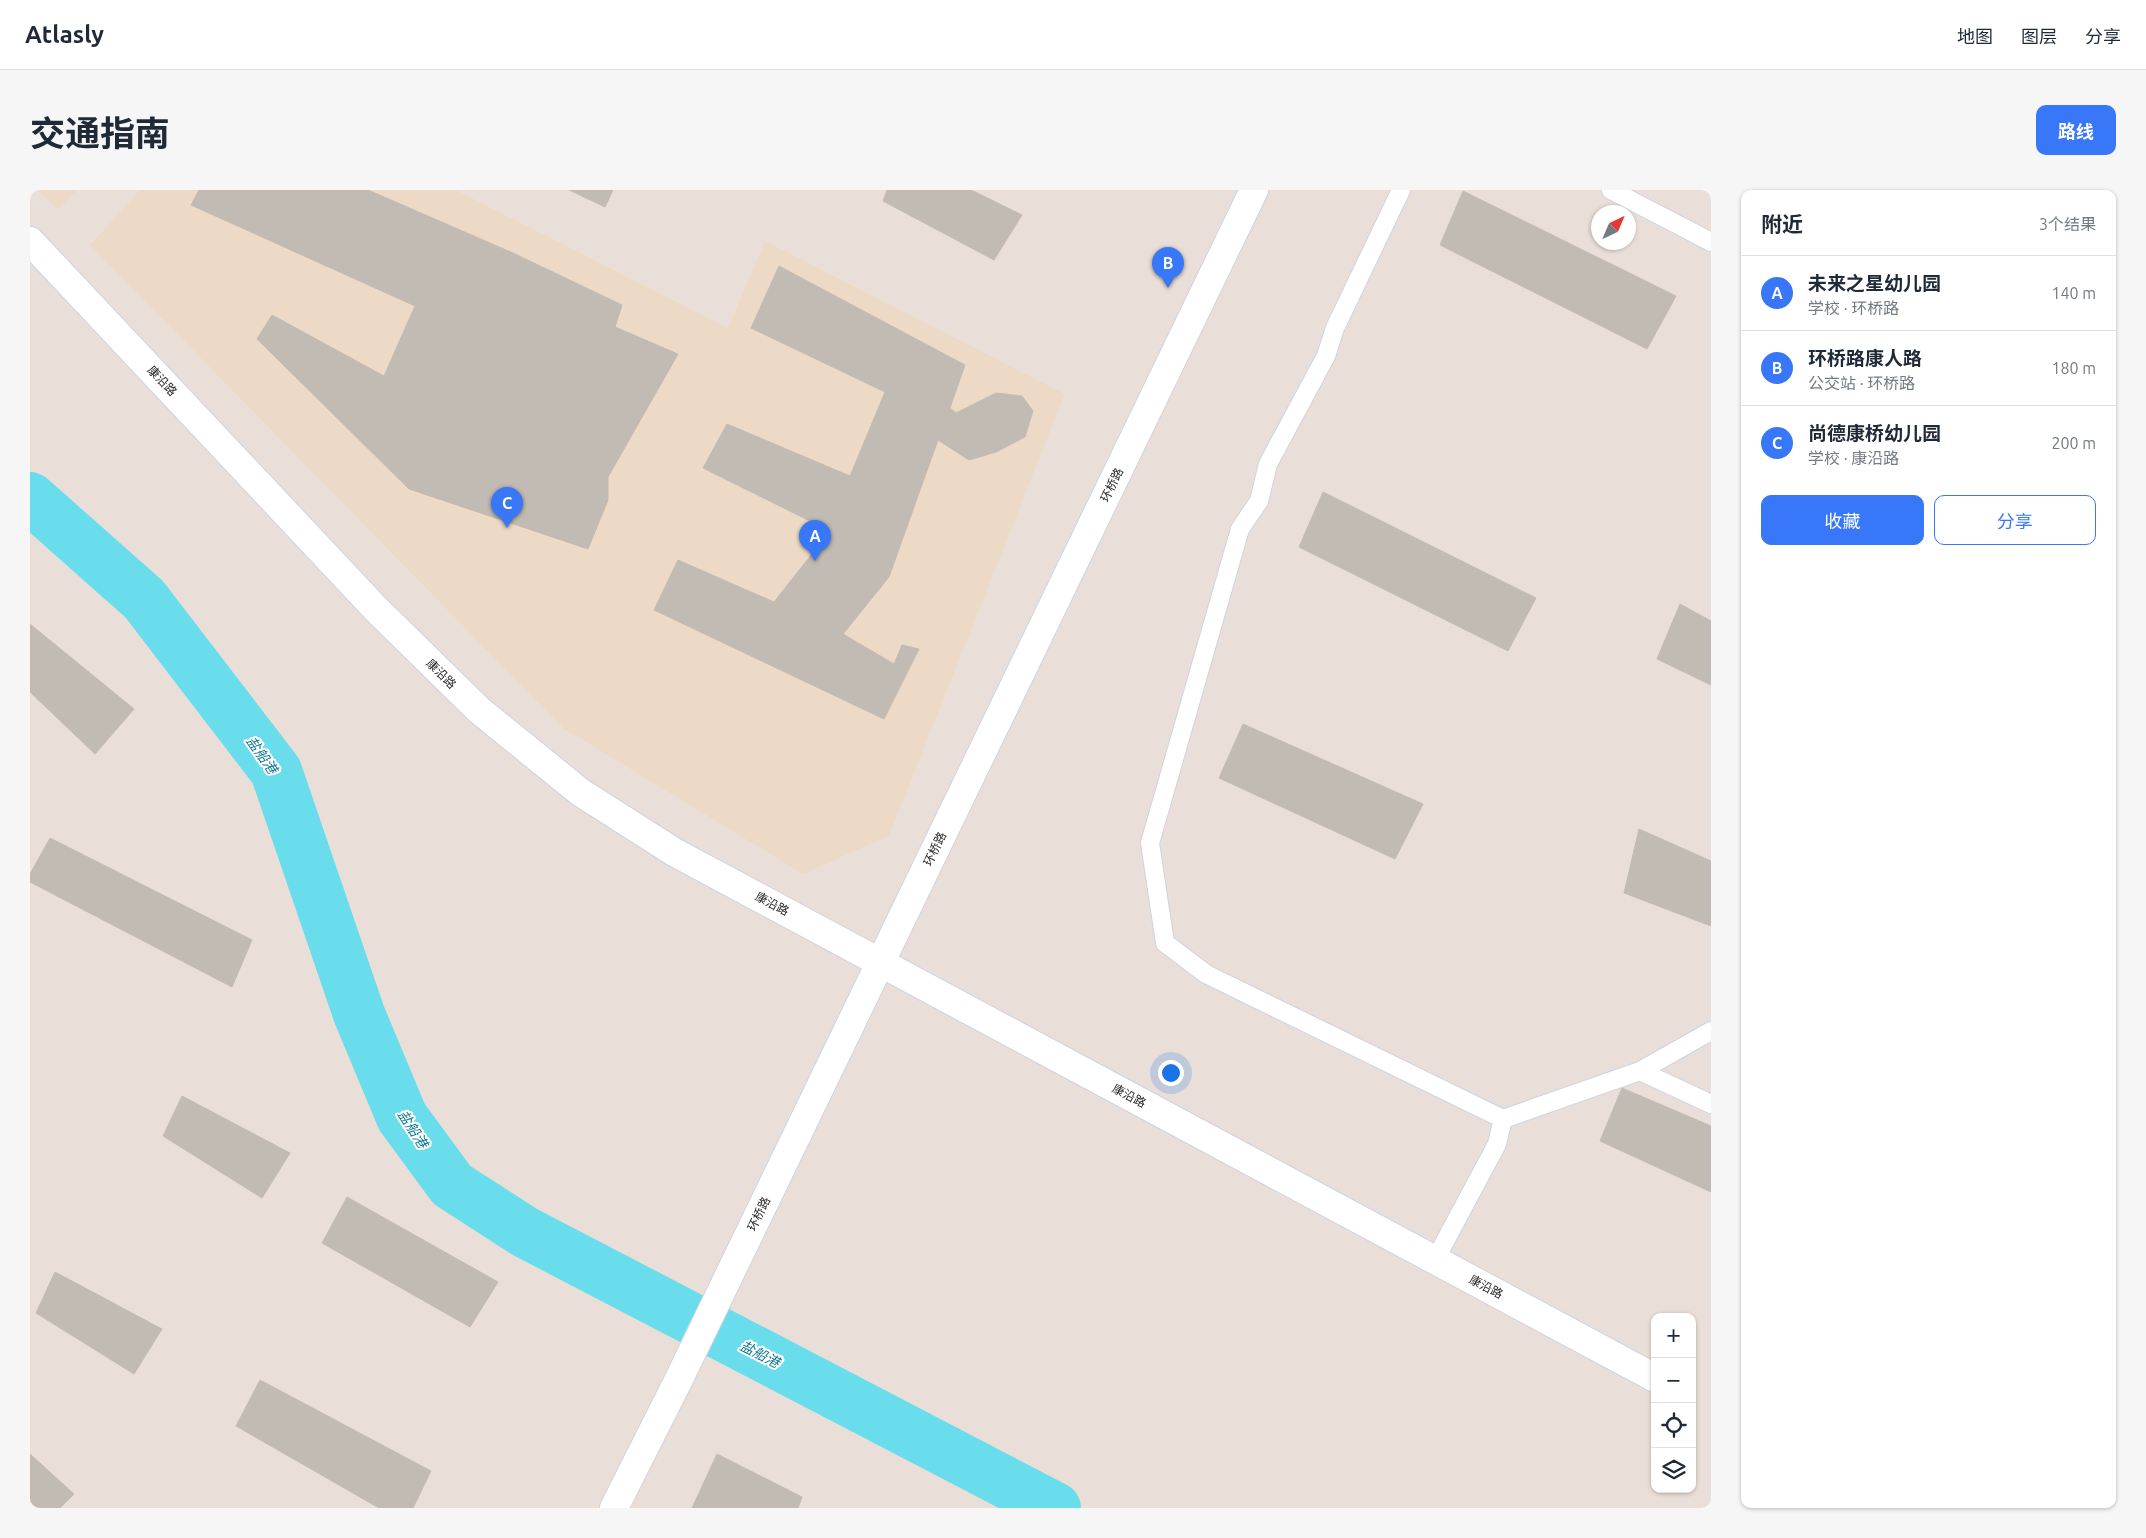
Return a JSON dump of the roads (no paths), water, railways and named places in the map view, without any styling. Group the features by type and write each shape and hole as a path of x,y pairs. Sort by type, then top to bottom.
{"street":[{"name":"环桥路","path":"614,1508 742,1250 1254,190"},
{"name":"康沿路","path":"30,241 376,609 479,710 580,792 674,852 1651,1376"}],"lane":[{"path":"1401,190 1335,328 1326,356 1268,464 1259,501 1240,528 1150,843 1164,943 1206,974 1503,1119 1640,1071 1711,1031"},
{"path":"1611,190 1711,242"},
{"path":"1640,1071 1711,1104"},
{"path":"1435,1260 1497,1144 1503,1119"}],"waterway":[{"name":"盐船港","path":"30,498 144,599 276,771 359,1014 402,1117 452,1185 525,1232 1055,1508"}],"place":[{"name":"环桥路康人路","path":"1168,288"},
{"name":"尚德康桥幼儿园","path":"507,528"},
{"name":"未来之星幼儿园","path":"815,561"}]}
